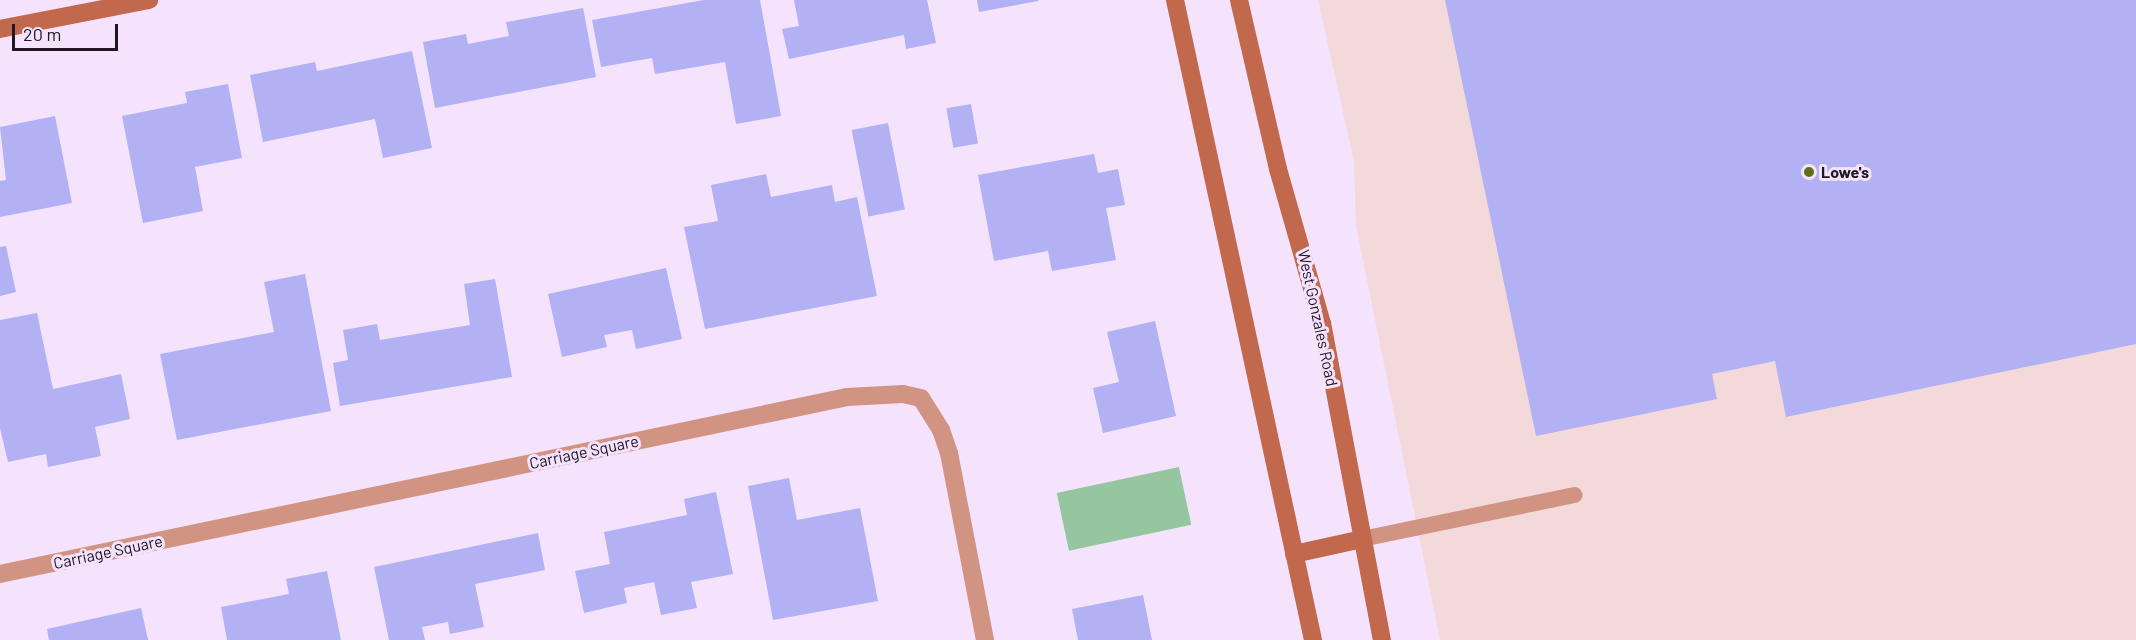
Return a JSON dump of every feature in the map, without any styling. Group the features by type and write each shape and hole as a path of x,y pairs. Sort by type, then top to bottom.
{"main road":[{"path":"0,29 148,0"},
{"path":"1175,0 1313,640"},
{"name":"West Gonzales Road","path":"1239,0 1278,169 1322,323 1382,640"},
{"path":"1294,554 1362,538"}],"street":[{"name":"Carriage Square","path":"0,574 847,397 903,394 921,398 947,445 985,640"}],"lane":[{"path":"1362,538 1574,495"}],"shaded area":[{"path":"1318,0 2136,0 2136,640 1440,640 1356,226 1354,162"}],"green space":[{"path":"1179,467 1191,525 1069,551 1057,493"}],"building":[{"path":"704,0 760,0 781,116 736,124 725,62 655,74 652,58 601,67 592,20"},
{"path":"794,0 927,0 936,43 906,49 904,35 789,59 782,29 799,26"},
{"path":"977,0 1038,0 1038,1 979,12"},
{"name":"Lowe's","path":"1445,0 2136,0 2136,344 1786,417 1775,361 1712,374 1717,399 1536,436"},
{"path":"583,8 596,77 435,108 423,42 466,34 468,44 509,36 506,22"},
{"path":"412,51 432,148 383,158 375,119 263,142 250,75 315,62 317,71"},
{"path":"228,84 242,158 195,167 203,211 143,223 122,116 187,103 185,92"},
{"path":"971,104 978,143 953,148 946,108"},
{"path":"55,116 72,203 0,217 0,181 6,180 0,127"},
{"path":"888,123 905,209 868,216 852,130"},
{"path":"1094,154 1098,173 1118,169 1125,205 1106,208 1116,260 1052,271 1048,251 994,261 978,175"},
{"path":"766,174 771,197 832,185 835,202 857,197 877,296 705,329 684,227 718,221 711,185"},
{"path":"6,246 16,292 0,296 0,247"},
{"path":"666,268 682,339 636,349 632,330 604,335 607,347 562,357 548,294"},
{"path":"305,274 331,411 177,440 160,354 274,332 264,282"},
{"path":"495,279 512,377 340,406 333,363 348,360 343,330 377,324 380,340 470,325 464,284"},
{"path":"37,313 53,389 121,374 130,419 95,427 101,456 48,467 46,454 8,462 0,428 0,320"},
{"path":"1155,321 1176,416 1103,433 1093,388 1119,382 1107,332"},
{"path":"789,478 797,520 860,508 878,601 773,620 748,486"},
{"path":"716,492 733,574 691,582 697,608 661,615 654,582 624,588 627,603 584,613 575,571 610,564 604,532 687,515 684,499"},
{"path":"538,533 545,570 475,584 484,627 450,634 448,622 422,627 425,640 389,640 374,567"},
{"path":"327,571 341,640 227,640 221,607 289,594 286,579"},
{"path":"1143,595 1152,640 1078,640 1072,609"},
{"path":"141,608 148,640 49,640 47,629"}],"place":[{"name":"Lowe's","path":"1809,172"}]}
